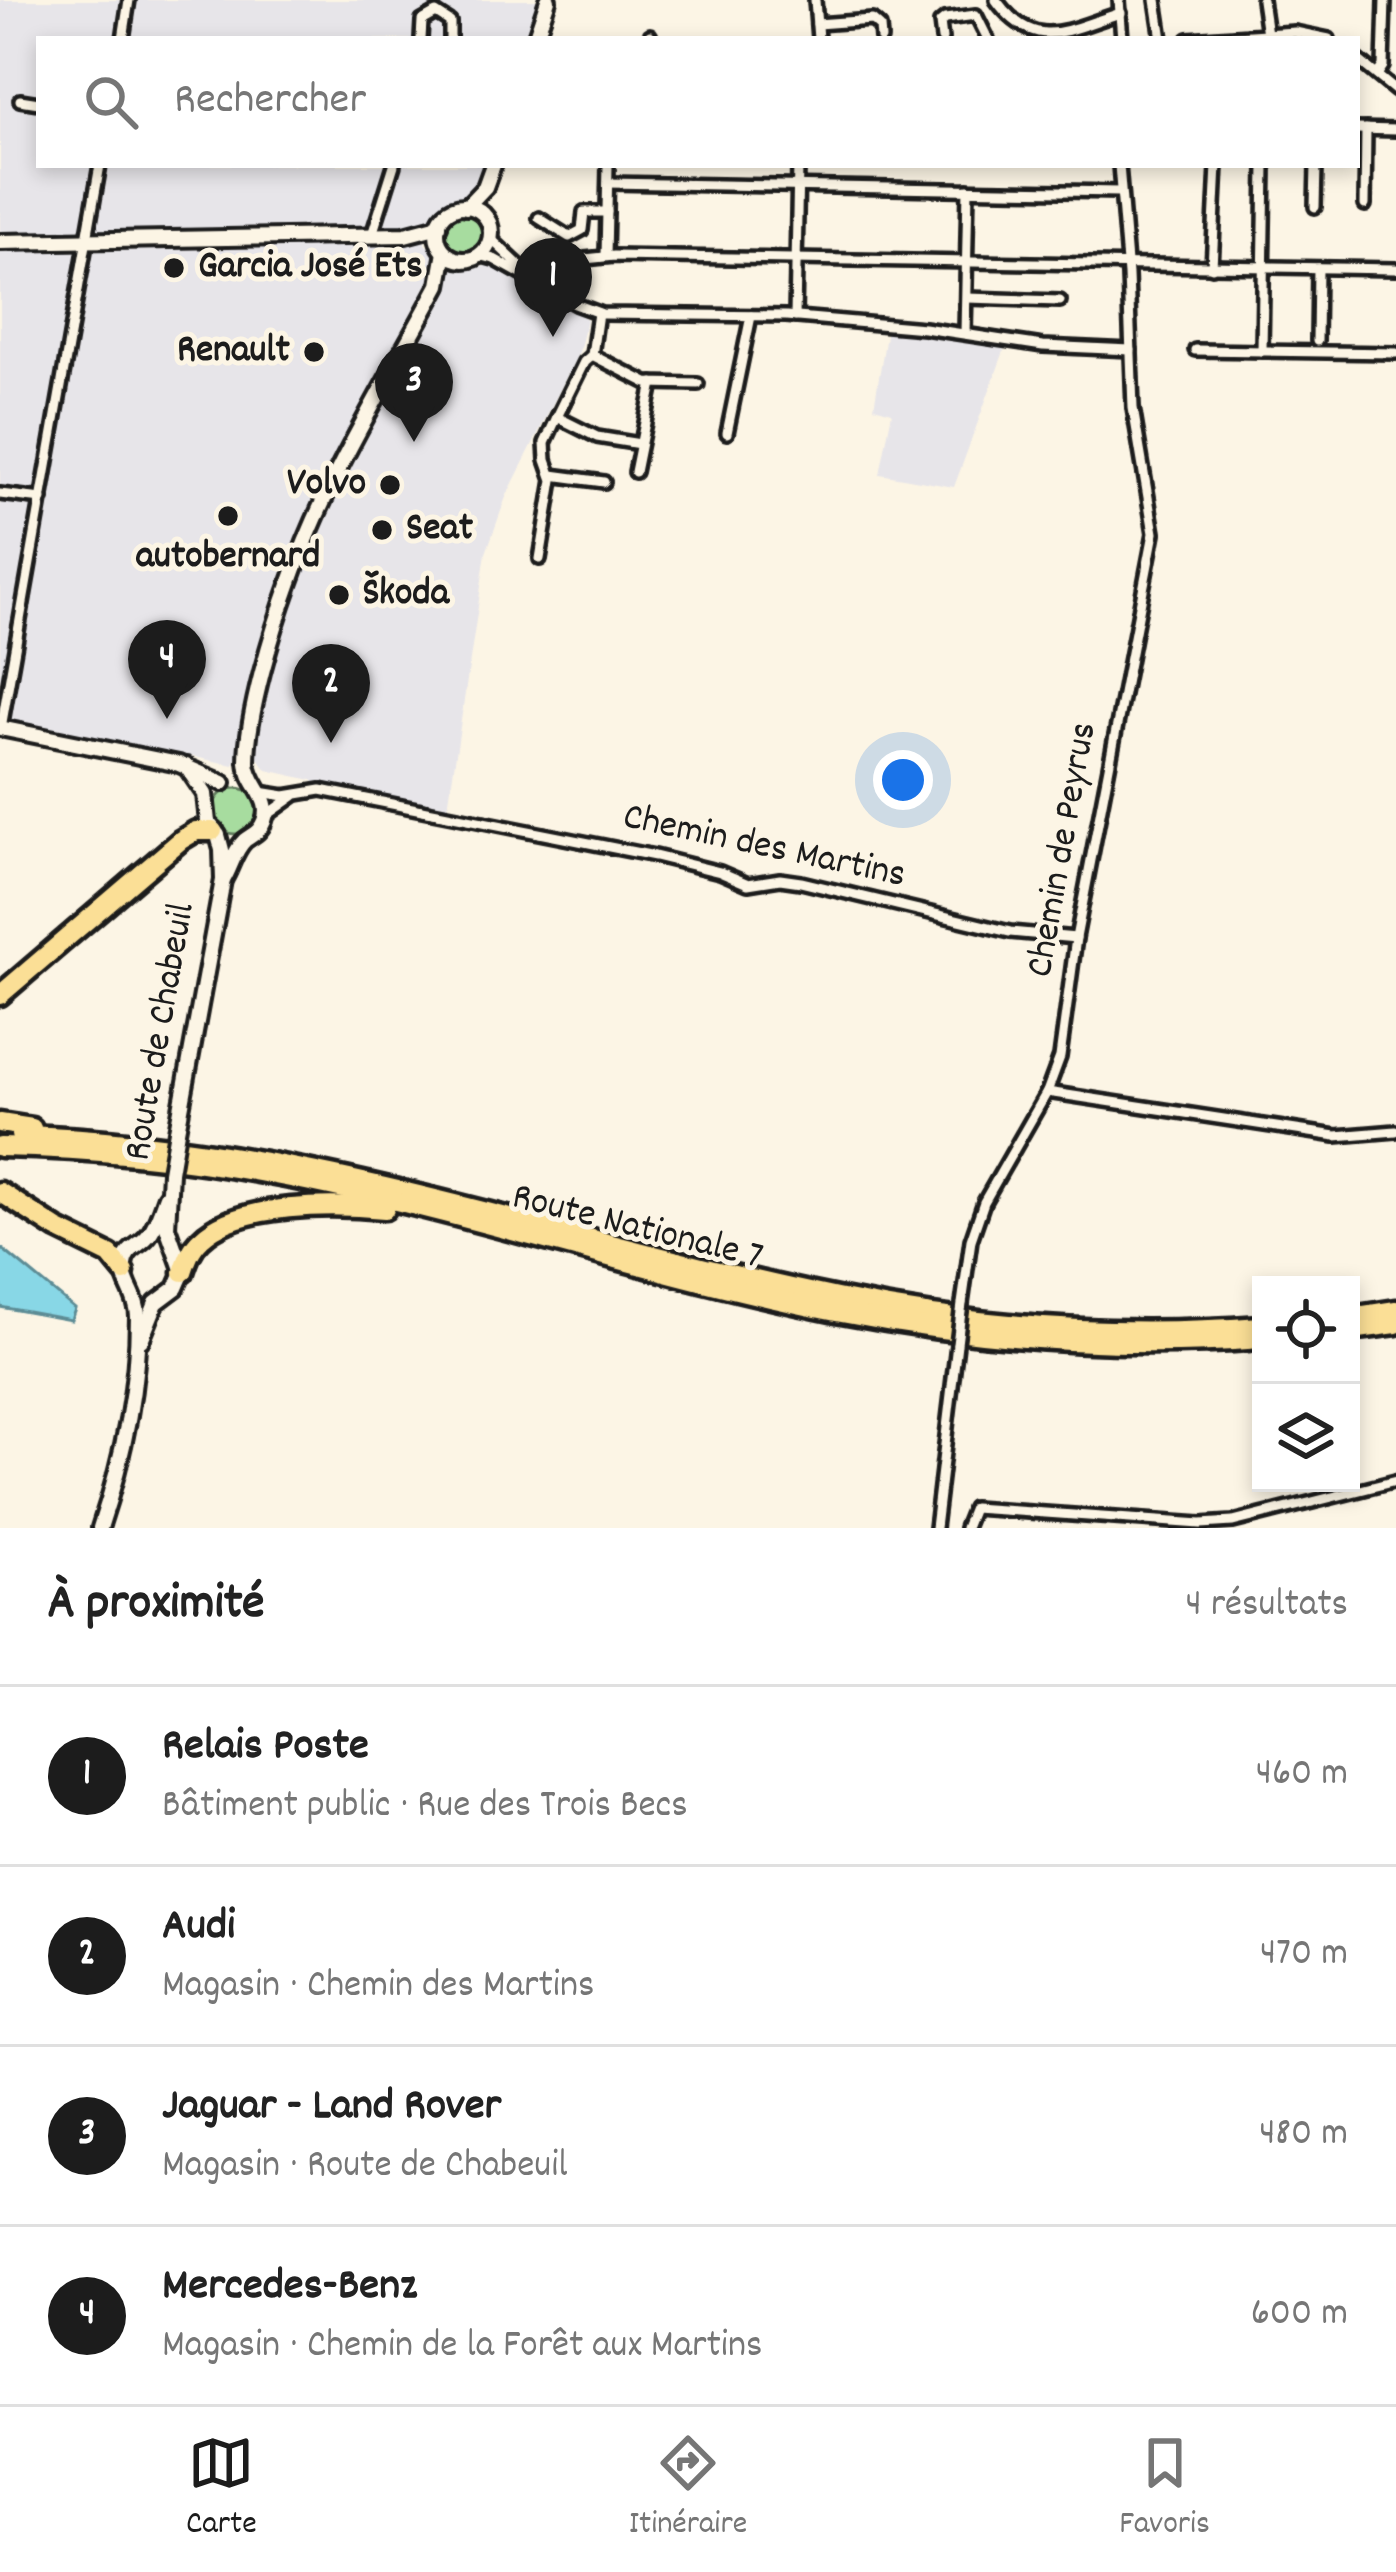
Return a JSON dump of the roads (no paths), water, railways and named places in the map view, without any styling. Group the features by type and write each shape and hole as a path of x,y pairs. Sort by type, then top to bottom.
{"highway":[{"path":"0,991 211,820"},
{"path":"0,1123 33,1128 46,1136"},
{"name":"Route Nationale 7","path":"0,1135 149,1143 300,1166 736,1276 910,1311 1078,1328 1252,1326"},
{"name":"Route Nationale 7","path":"0,1147 142,1155 226,1166 453,1216 787,1301 933,1328 1098,1342 1252,1339"},
{"path":"0,1192 110,1255 124,1272"},
{"path":"183,1272 192,1250 206,1234 230,1221 268,1213 340,1206 453,1216"},
{"path":"1360,1316 1396,1310"},
{"path":"1360,1329 1396,1324"}],"main road":[{"path":"537,36 548,0"},
{"path":"223,880 266,816 248,760 251,731 278,623 312,528 439,285 461,260 479,255 490,238 484,216 485,187 493,168"},
{"path":"439,285 441,240 449,212 466,207 485,187"},
{"path":"466,207 484,216"},
{"path":"0,242 420,234 441,240 461,260"},
{"path":"0,728 186,766 257,789"},
{"path":"211,820 251,731"},
{"path":"186,766 202,785 223,880"},
{"path":"211,820 226,840 246,840"},
{"name":"Route de Chabeuil","path":"166,1196 223,880"},
{"path":"100,1528 124,1432 138,1348 136,1293 124,1272 129,1252 145,1240 166,1196"},
{"path":"138,1348 160,1298 176,1288 183,1272 180,1257 170,1245 166,1196"},
{"path":"145,1240 170,1245"},
{"path":"136,1293 160,1298"}],"street":[{"path":"124,36 130,0"},
{"path":"815,0 818,36"},
{"path":"996,0 1022,27 1048,35 1121,13"},
{"path":"1119,0 1122,36"},
{"path":"1156,0 1162,36"},
{"path":"1262,0 1267,36 1319,36"},
{"path":"1377,75 1383,66 1385,0"},
{"path":"942,36 940,23 945,19 1004,11"},
{"path":"421,36 422,20 436,14 450,22 451,36"},
{"path":"976,14 987,36"},
{"path":"817,24 872,20 880,27 881,36"},
{"path":"1360,61 1396,91"},
{"path":"20,100 36,103"},
{"path":"1364,205 1361,129 1396,130"},
{"path":"0,728 100,168"},
{"path":"372,235 393,168"},
{"path":"606,256 608,168"},
{"path":"795,317 798,168"},
{"name":"Chemin de Peyrus","path":"935,1528 971,1240 984,1202 1047,1092 1060,1057 1076,938 1154,533 1133,408 1119,168"},
{"path":"1212,267 1217,168"},
{"path":"1262,351 1265,168"},
{"path":"1315,207 1316,168"},
{"path":"608,183 1120,192"},
{"path":"965,333 968,190"},
{"path":"539,218 569,237 582,230 584,207 607,212"},
{"path":"490,238 539,284"},
{"path":"479,255 598,313 795,317 965,333 1043,346 1131,350"},
{"path":"560,297 585,259 606,256 1396,269"},
{"path":"1317,340 1318,268"},
{"path":"967,298 1060,302"},
{"path":"540,559 552,475 545,460 545,443 584,362 592,356 598,313"},
{"path":"727,433 751,316"},
{"path":"1196,350 1396,353"},
{"path":"592,356 652,383 698,384"},
{"path":"635,472 652,383"},
{"path":"557,416 597,437 640,444"},
{"path":"552,475 604,482"},
{"path":"0,494 42,500"},
{"name":"Chemin des Martins","path":"257,789 276,796 321,790 382,800 655,856 748,884 780,879 801,882 1010,932 1076,938"},
{"path":"266,816 299,793"},
{"path":"1047,1092 1336,1136 1396,1131"},
{"path":"965,1528 973,1508 1202,1524 1233,1522 1396,1481"}],"water":[{"path":"0,1247 75,1309 71,1320 0,1307"}],"place":[{"name":"Garcia José Ets","path":"174,268"},
{"name":"Relais Poste","path":"553,337"},
{"name":"Renault","path":"314,352"},
{"name":"Jaguar - Land Rover","path":"414,442"},
{"name":"Volvo","path":"390,485"},
{"name":"autobernard","path":"228,516"},
{"name":"Seat","path":"382,530"},
{"name":"Škoda","path":"339,595"},
{"name":"Mercedes-Benz","path":"167,719"},
{"name":"Audi","path":"331,743"}]}
